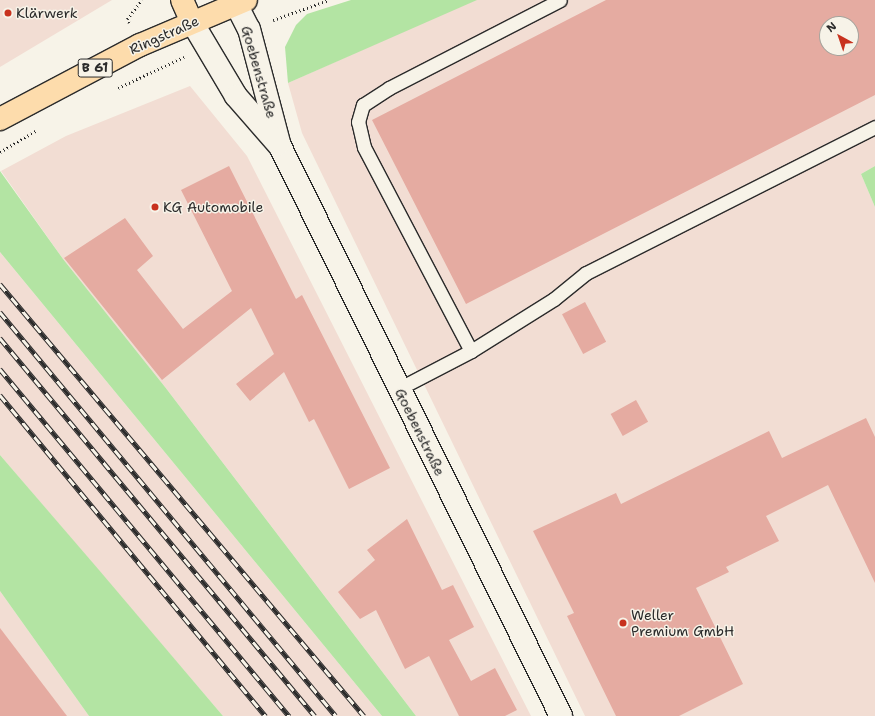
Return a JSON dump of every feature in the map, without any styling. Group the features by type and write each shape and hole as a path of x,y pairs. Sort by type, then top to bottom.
{"main road":[{"name":"Goebenstraße","path":"182,0 192,22"},
{"name":"Ringstraße","path":"0,119 120,55 239,1"}],"street":[{"name":"Goebenstraße","path":"239,1 249,30 280,146 398,389 561,716"},
{"name":"Goebenstraße","path":"192,22 205,47 236,96 280,146"}],"lane":[{"path":"470,351 364,147 358,122 363,105 389,88 560,0"},
{"path":"398,389 470,351 554,300 586,272 875,127"}],"path":[{"path":"249,30 329,0"},
{"path":"152,71 205,47"}],"shaded area":[{"path":"0,0 112,0 0,67"},
{"path":"473,0 875,0 875,166 861,174 875,207 875,716 585,716 302,133 288,83"},
{"path":"190,86 247,156 531,716 416,716 165,387 63,259 1,171 66,136"},
{"path":"0,252 382,716 223,716 0,455"},
{"path":"0,591 89,716 0,716"}],"green space":[{"path":"351,0 477,0 288,83 285,47 296,25 307,14"},
{"path":"875,166 875,207 861,174"},
{"path":"0,171 63,259 165,387 416,716 382,716 0,252"},
{"path":"0,455 223,716 89,716 0,591"}],"building":[{"path":"606,0 875,0 875,95 466,304 372,120"},
{"path":"229,166 296,299 302,295 390,468 349,489 314,419 309,422 284,372 250,401 236,384 274,354 251,308 162,380 64,258 125,218 153,256 137,270 183,329 232,291 181,190"},
{"path":"585,302 606,342 583,354 562,314"},
{"path":"636,400 648,422 623,436 611,414"},
{"path":"866,418 875,437 875,583 828,485 766,516 779,541 726,567 729,572 696,588 743,684 679,716 616,716 567,616 574,613 533,531 616,493 621,504 769,431 782,458"},
{"path":"407,519 442,590 453,585 474,627 449,640 471,681 495,668 517,710 505,716 459,716 429,656 405,669 376,610 360,619 338,592 375,560 367,550"},
{"path":"0,628 67,716 0,716"}],"railway":[{"path":"0,284 364,716"},
{"path":"0,312 336,716"},
{"path":"0,338 315,716"},
{"path":"0,369 289,716"},
{"path":"0,395 266,716"}],"place":[{"name":"Klärwerk","path":"8,13"},
{"name":"KG Automobile","path":"155,207"},
{"name":"Weller Premium GmbH","path":"623,623"}]}
